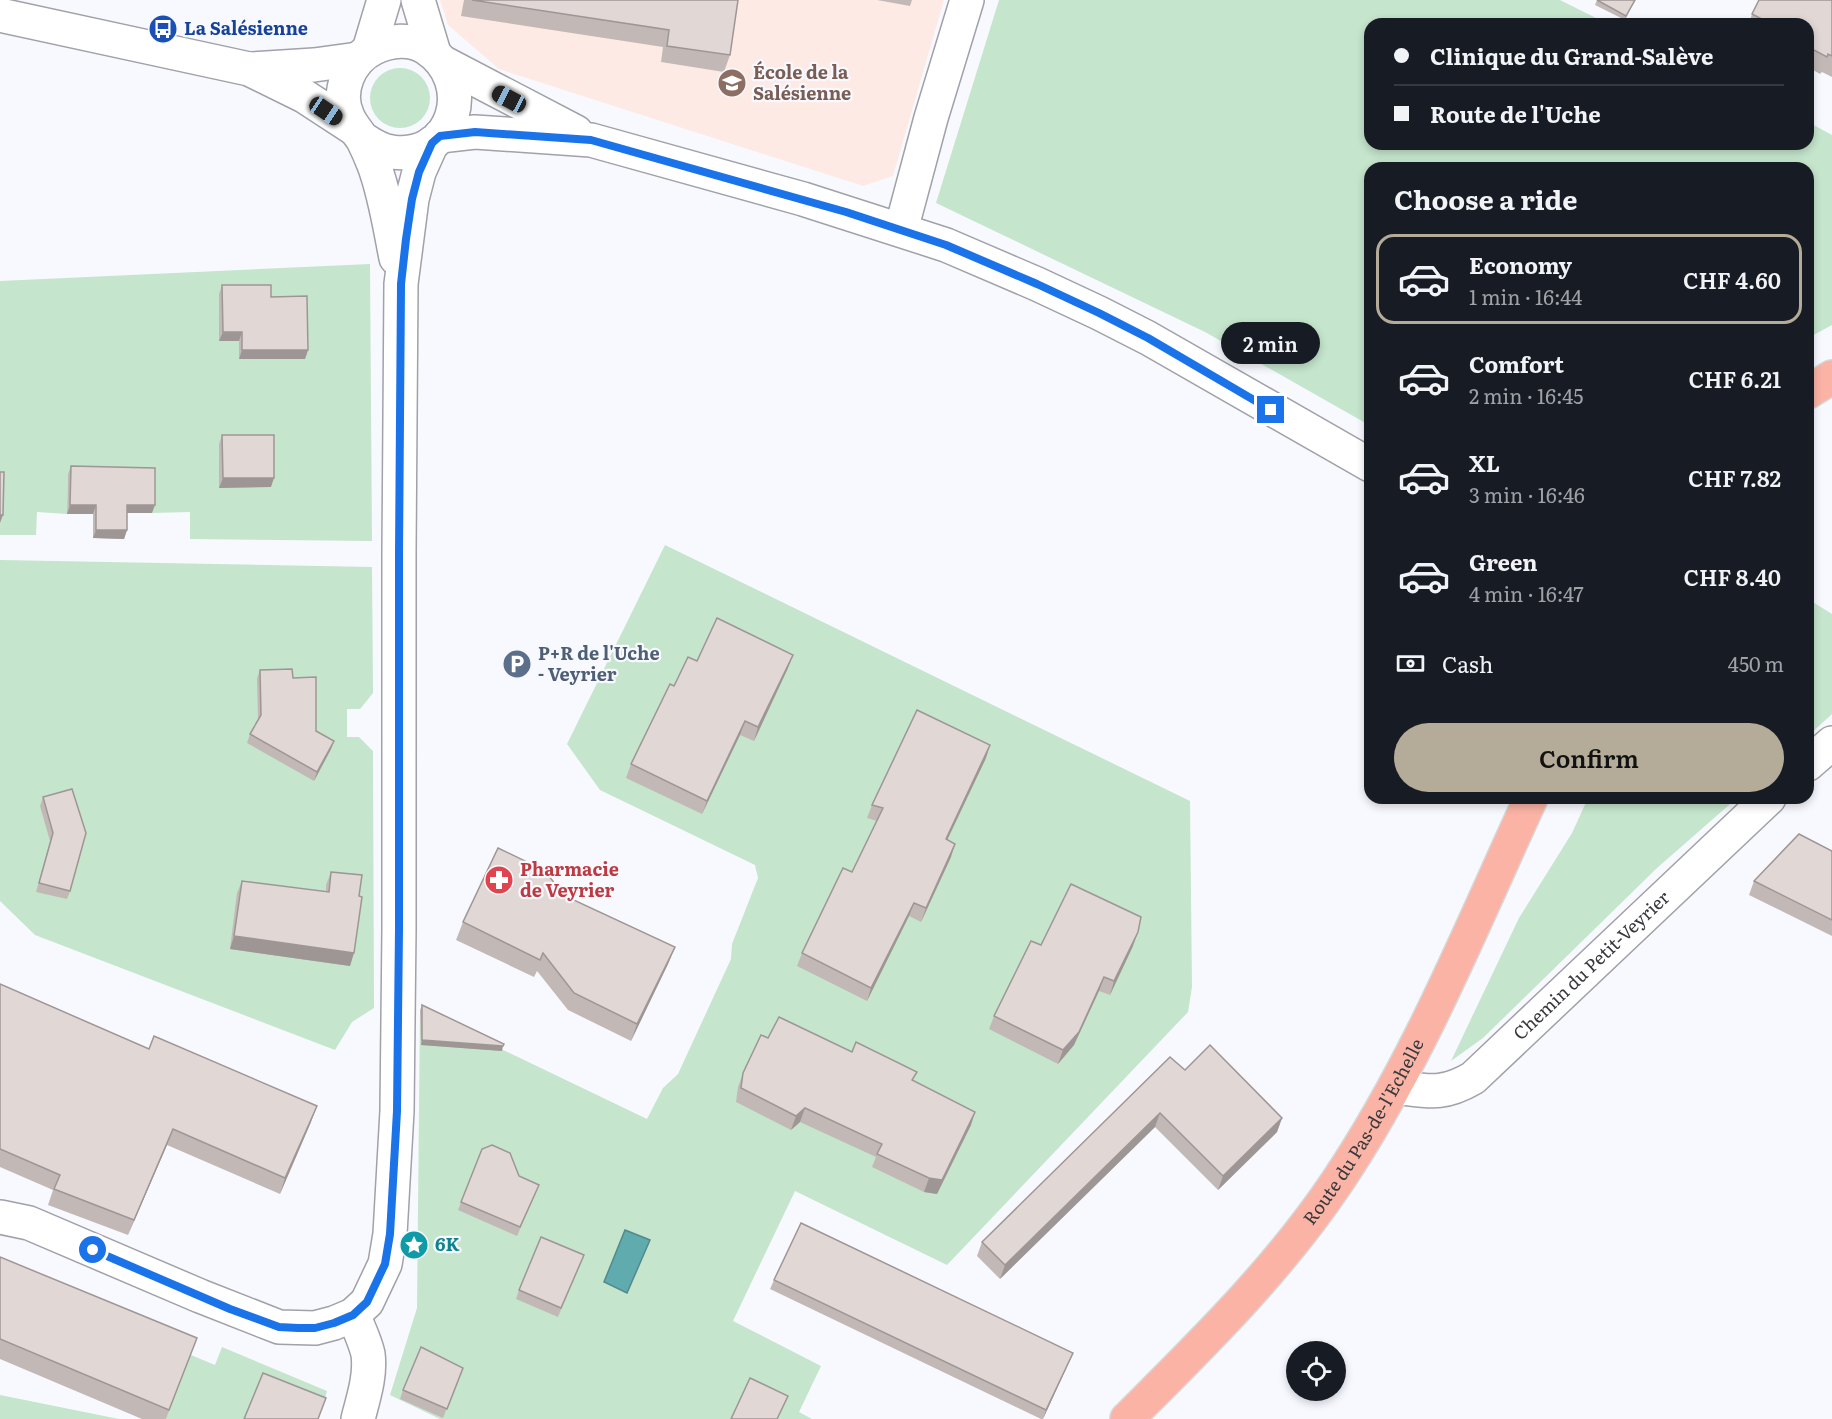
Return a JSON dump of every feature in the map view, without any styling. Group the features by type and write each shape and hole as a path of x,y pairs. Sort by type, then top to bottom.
{"main road":[{"path":"1814,388 1832,377"},
{"name":"Route du Pas-de-l'Echelle","path":"1127,1419 1228,1317 1281,1257 1336,1183 1368,1134 1419,1042 1528,804"}],"street":[{"path":"384,0 378,26 363,55 349,72 344,86 344,101 346,115 375,167 401,284"},
{"path":"0,1217 29,1223 279,1327 315,1328 353,1315 367,1302 385,1264 390,1234 397,1111 401,284 412,199 419,172 436,139 448,125 455,100 451,75 439,58 418,0"},
{"path":"901,230 967,0"},
{"path":"0,15 249,69 304,96 375,147 390,152 404,153 419,150 436,139 475,132 591,140 803,199 901,230 946,245 1099,313 1148,338 1364,462"},
{"path":"249,69 314,65 363,55 382,44 395,41 409,42 422,46 439,58 591,140"},
{"path":"1814,759 1832,743"},
{"name":"Chemin du Petit-Veyrier","path":"1395,1087 1444,1091 1473,1078 1763,804"},
{"path":"353,1315 368,1356 366,1387 358,1419"}],"shaded area":[{"name":"École de la Salésienne","path":"440,0 944,0 893,176 863,186 499,69 448,25"}],"green space":[{"path":"999,0 1560,0 1596,18 1364,18 1364,150 1814,150 1814,125 1832,135 1832,325 1814,335 1814,162 1364,162 1364,422 1205,332 936,203"},
{"path":"394,68 406,68 417,73 425,81 430,98 428,110 417,123 406,128 394,128 383,123 375,115 370,104 370,92 375,81 383,73"},
{"path":"370,264 372,541 190,539 190,512 152,513 68,474 67,514 37,512 36,535 0,535 0,281"},
{"path":"665,545 1190,801 1192,987 1188,1012 947,1265 795,1191 733,1321 821,1366 799,1412 812,1419 440,1419 390,1395 417,1308 420,1010 647,1119 663,1088 678,1074 731,959 732,944 758,878 755,865 600,790 567,744"},
{"path":"0,560 372,567 373,693 360,709 347,709 347,737 359,737 373,751 374,1008 352,1022 335,1050 35,935 0,901"},
{"path":"1814,603 1832,614 1832,714 1814,730"},
{"path":"1585,804 1730,804 1657,868 1483,1038 1451,1061 1519,918 1572,833"},
{"path":"222,1347 327,1391 322,1410 245,1419 166,1419 191,1355 215,1365"},
{"path":"0,1395 119,1419 0,1419"}],"water":[{"path":"625,1230 650,1240 627,1293 604,1282"}],"building":[{"path":"472,0 738,0 730,55 667,46 669,30"},
{"path":"1597,0 1635,0 1626,16"},
{"path":"1759,0 1832,0 1832,56 1828,54 1827,57 1814,50 1814,18 1760,18 1752,14"},
{"path":"222,285 271,285 271,297 307,296 308,350 242,350 242,332 223,332"},
{"path":"222,435 274,435 274,478 223,478"},
{"path":"71,466 155,468 155,505 127,505 127,530 96,530 96,505 70,505"},
{"path":"0,472 4,472 3,515 0,515"},
{"path":"717,618 793,655 758,727 745,721 707,801 631,764 670,684 674,686 688,657 697,661"},
{"path":"292,669 293,678 316,677 316,731 334,741 317,772 250,734 261,715 260,670"},
{"path":"917,710 990,745 946,839 955,844 926,908 914,903 871,988 802,953 843,868 852,872 883,808 872,805"},
{"path":"72,789 86,833 70,891 39,883 53,833 43,797"},
{"path":"1799,834 1832,851 1832,920 1754,881"},
{"path":"498,848 544,870 565,896 675,947 637,1024 574,993 543,953 540,960 463,922"},
{"path":"331,872 362,875 359,896 362,897 354,953 234,936 242,881 329,892"},
{"path":"1071,884 1141,917 1138,932 1114,981 1104,977 1079,1032 1063,1050 994,1016 1031,941 1041,945"},
{"path":"0,984 149,1049 154,1036 317,1106 285,1178 173,1129 134,1220 54,1189 60,1175 0,1149"},
{"path":"422,1005 504,1044 503,1046 422,1040"},
{"path":"779,1017 852,1052 856,1042 917,1072 912,1080 975,1112 942,1180 929,1178 877,1154 882,1144 805,1108 796,1116 741,1088 743,1073 761,1035 768,1038"},
{"path":"1210,1045 1282,1118 1223,1176 1160,1113 1005,1265 982,1242 1170,1057 1185,1070"},
{"path":"492,1145 510,1153 519,1176 539,1185 520,1227 461,1202 482,1149"},
{"path":"801,1223 1073,1353 1046,1410 774,1280"},
{"path":"541,1237 584,1255 561,1308 519,1290"},
{"path":"0,1257 197,1338 169,1410 0,1339"},
{"path":"421,1347 463,1368 447,1409 403,1390"},
{"path":"263,1373 326,1398 318,1419 244,1419"},
{"path":"750,1378 788,1396 777,1419 731,1419"}],"place":[{"name":"La Salésienne","path":"163,29"},
{"name":"École de la Salésienne","path":"732,83"},
{"name":"P+R de l'Uche - Veyrier","path":"517,664"},
{"name":"Pharmacie de Veyrier","path":"499,880"},
{"name":"6K","path":"414,1245"}],"route":[{"path":"93,1250 230,1309 279,1327 298,1328 315,1328 353,1315 367,1302 385,1264 393,1202 397,1111 401,284 412,199 419,172 432,143 440,136 475,132 591,140 846,212 946,245 1037,284 1148,338 1271,410"}]}
